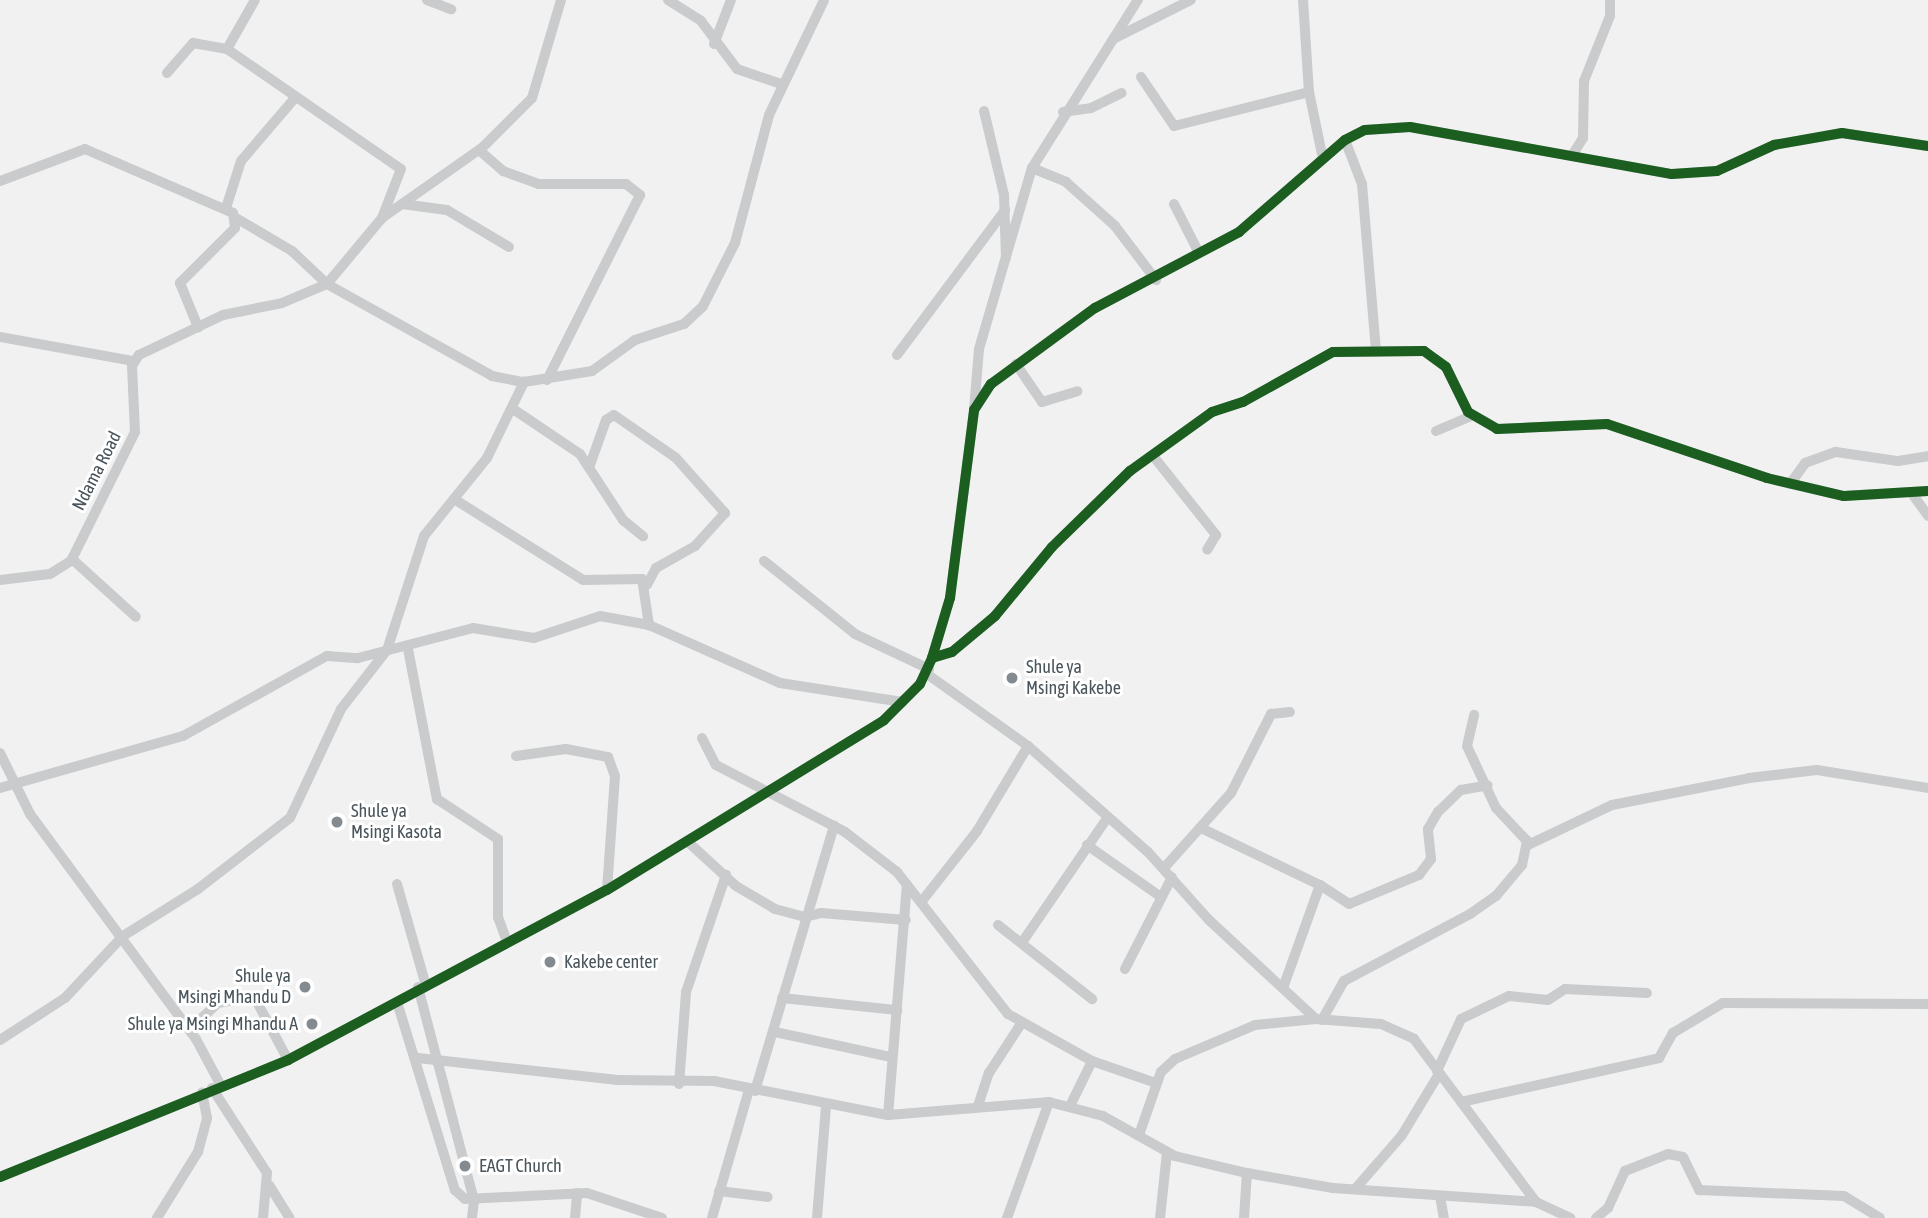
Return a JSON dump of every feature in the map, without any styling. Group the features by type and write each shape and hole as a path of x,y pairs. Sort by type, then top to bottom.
{"street":[{"path":"227,49 255,0"},
{"path":"427,0 451,9"},
{"path":"0,337 134,361 198,327 327,284 382,218 479,150 540,86 561,0"},
{"path":"667,0 701,21 714,44 737,69 781,84"},
{"path":"714,44 731,0"},
{"path":"0,181 85,149 226,208 236,218 292,251 327,284 477,368 524,382 593,371 635,340 684,324 704,306 735,243 781,84 824,0"},
{"path":"0,1177 211,1088 288,1060 397,1002 422,985 506,939 607,890 842,750 903,702 929,667 950,598 979,349 1006,269 1032,168 1063,112 1138,0"},
{"path":"1113,39 1191,0"},
{"path":"1303,0 1309,92 1322,154"},
{"path":"1573,154 1583,138 1583,90 1610,16 1610,0"},
{"path":"167,73 193,43 227,49 294,99 401,169 382,218"},
{"path":"1141,77 1174,127 1309,92"},
{"path":"1063,112 1091,108 1122,93"},
{"path":"226,208 241,161 294,99"},
{"path":"984,111 1005,210 1006,269"},
{"path":"974,410 991,384 1016,364 1095,308 1156,279 1248,225 1322,154 1365,130 1410,127 1700,174 1774,145 1842,133 1928,146"},
{"path":"1345,140 1362,184 1376,351"},
{"path":"479,150 503,171 538,184 626,184 640,195 547,380"},
{"path":"1032,168 1066,182 1115,226 1156,279"},
{"path":"401,204 447,210 509,247"},
{"path":"1174,204 1199,253"},
{"path":"897,355 1005,210"},
{"path":"198,327 180,283 235,228 236,218"},
{"path":"929,667 953,652 995,616 1079,519 1212,411 1243,402 1325,355 1411,349 1433,356 1472,416 1506,431 1592,423 1635,429 1790,484 1849,497 1913,495 1928,491"},
{"name":"Ndama Road","path":"72,559 135,432 134,361"},
{"path":"1016,364 1042,402 1077,391"},
{"path":"0,1040 65,998 123,936 198,889 290,818 341,709 387,650 424,536 487,458 524,382"},
{"path":"513,409 590,465 623,520 643,536"},
{"path":"590,465 606,420 614,415 676,458 725,513 695,546 656,568 647,585 649,625"},
{"path":"1436,432 1472,416"},
{"path":"1790,484 1805,463 1836,452 1895,461 1928,456"},
{"path":"1154,457 1216,535 1207,550"},
{"path":"1913,495 1928,516"},
{"path":"454,499 583,580 633,576 647,585"},
{"path":"0,580 50,573 72,559 136,617"},
{"path":"764,561 855,634 929,667 1028,746 1164,868 1209,920 1319,1019"},
{"path":"0,788 183,736 327,656 352,659 387,650 408,649 473,628 534,638 600,616 649,625 780,683 903,702"},
{"path":"408,649 437,799 498,839 498,917 506,939"},
{"path":"1164,868 1203,828 1242,774 1269,716 1290,712"},
{"path":"1474,715 1466,745 1488,785 1496,808 1528,845"},
{"path":"702,738 716,765 834,826 907,885 1021,1024 1092,1061 1156,1083"},
{"path":"922,901 977,831 1028,746"},
{"path":"516,756 566,749 608,757 615,776 607,890"},
{"path":"0,753 12,784 190,1029 211,1088 261,1159 269,1184 287,1217"},
{"path":"1319,1019 1344,981 1496,896 1517,876 1528,845 1612,805 1749,778 1817,770 1928,788"},
{"path":"1203,828 1320,885 1349,904 1419,874 1431,859 1428,829 1438,813 1463,789 1488,785"},
{"path":"1023,941 1108,817"},
{"path":"712,1218 752,1090 775,1031 805,917 834,826"},
{"path":"688,842 761,902 805,917 821,913 906,920"},
{"path":"1087,845 1161,897"},
{"path":"679,1084 686,992 726,875"},
{"path":"1125,969 1172,877"},
{"path":"397,884 474,1201 472,1218"},
{"path":"888,1115 907,885"},
{"path":"1284,985 1320,885"},
{"path":"998,925 1023,941 1092,999"},
{"path":"1356,1188 1402,1135 1438,1072 1461,1019 1509,996 1548,1000 1565,989 1647,993"},
{"path":"190,1029 218,1003 247,997 257,1002 288,1060"},
{"path":"782,998 897,1010"},
{"path":"397,1002 418,1058 455,1190 474,1201 577,1193 662,1218"},
{"path":"1461,1102 1658,1058 1673,1033 1723,1003 1928,1004"},
{"path":"1139,1135 1156,1083 1175,1059 1223,1034 1273,1021 1319,1019 1405,1032 1536,1202"},
{"path":"978,1106 989,1073 1021,1024"},
{"path":"775,1031 891,1056"},
{"path":"418,1058 679,1084 714,1081 888,1115 1049,1102 1070,1106 1139,1135 1167,1152 1247,1173 1356,1188 1536,1202 1570,1218"},
{"path":"1070,1106 1092,1061"},
{"path":"157,1218 198,1152 211,1088"},
{"path":"1007,1218 1049,1102"},
{"path":"817,1218 826,1105"},
{"path":"1160,1218 1167,1152"},
{"path":"1596,1218 1608,1209 1625,1171 1668,1154 1683,1157 1699,1190 1844,1196 1880,1218"},
{"path":"1244,1218 1247,1173"},
{"path":"262,1218 269,1184"},
{"path":"719,1191 768,1197"},
{"path":"575,1218 577,1193"},
{"path":"1440,1196 1444,1218"}],"cycle path":[{"path":"0,1177 288,1060 607,890 884,720 920,684 932,658 950,598 974,410 991,384 1095,308 1239,232 1345,140 1365,130 1410,127 1672,174 1717,171 1774,145 1842,133 1928,146"},
{"path":"932,658 952,652 995,616 1052,547 1130,471 1212,412 1243,402 1333,352 1424,351 1446,367 1468,412 1497,429 1607,424 1767,478 1844,496 1928,491"}],"place":[{"name":"Shule ya Msingi Kakebe","path":"1012,678"},
{"name":"Shule ya Msingi Kasota","path":"337,822"},
{"name":"Kakebe center","path":"550,962"},
{"name":"Shule ya Msingi Mhandu D","path":"305,987"},
{"name":"Shule ya Msingi Mhandu A","path":"312,1024"},
{"name":"EAGT Church","path":"465,1166"}]}
